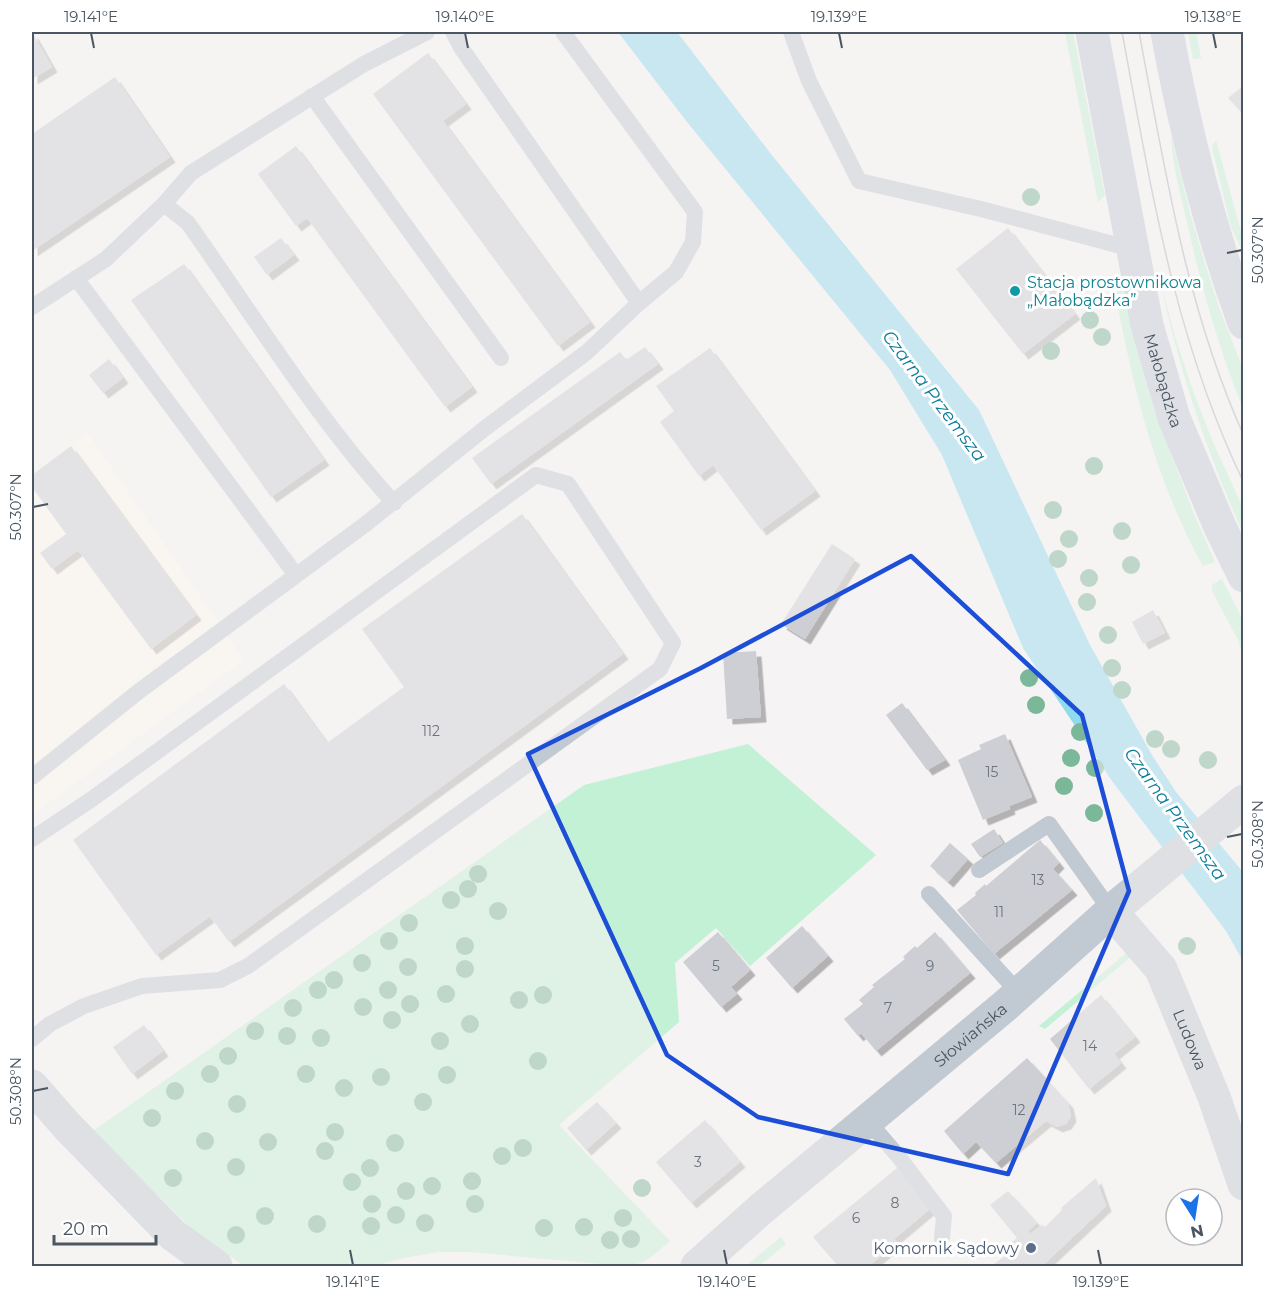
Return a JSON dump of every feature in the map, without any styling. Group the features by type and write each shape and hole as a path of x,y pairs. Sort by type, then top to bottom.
{"street":[{"name":"Małobądzka","path":"1092,32 1147,325 1173,418 1220,527 1244,576"},
{"path":"1167,32 1207,210 1244,323"},
{"name":"Słowiańska","path":"698,1266 761,1209 1244,801"},
{"name":"Ludowa","path":"1121,903 1161,969 1214,1097 1244,1184"},
{"path":"32,1086 67,1126 173,1235 216,1266"}],"lane":[{"path":"32,308 106,259 164,204 191,173 364,64 427,32"},
{"path":"453,32 462,49 639,303"},
{"path":"32,777 138,692 394,503 484,429 587,352 676,272 693,242 695,212 563,32"},
{"path":"791,32 809,81 859,181 981,208 1132,249"},
{"path":"312,96 501,358"},
{"path":"164,204 188,224 303,390 368,475 394,503"},
{"path":"76,278 296,575"},
{"path":"32,839 92,799 536,475 568,484 673,643 660,669 248,966 220,980 142,986 84,1006 50,1024 32,1039"},
{"path":"980,870 1049,824 1121,903"},
{"path":"929,894 1019,993"},
{"path":"867,1120 944,1216 942,1238"}],"highlighted area":[{"path":"911,556 1082,715 1129,891 1008,1174 758,1117 667,1055 528,754 701,668"}],"shaded area":[{"path":"87,432 244,660 32,815 32,475"}],"green space":[{"path":"1065,32 1073,32 1105,195 1098,202"},
{"path":"1188,32 1196,32 1201,58 1193,59"},
{"path":"1171,135 1205,264 1243,369 1243,408 1204,292 1177,178"},
{"path":"1216,140 1243,239 1243,248 1231,227 1212,147"},
{"path":"1161,284 1192,388 1212,440 1243,508 1243,533 1195,411 1176,348"},
{"path":"1121,285 1153,407 1215,562 1203,566 1172,500 1138,398 1115,291"},
{"path":"1222,579 1243,620 1243,657 1239,642 1212,591 1212,585"},
{"path":"748,744 876,855 750,966 716,928 675,963 679,1022 559,1125 670,1241 649,1258 638,1264 624,1266 471,1252 438,1252 374,1266 244,1266 191,1228 93,1131 584,785"},
{"path":"1130,950 1133,955 1045,1029 1039,1026"},
{"path":"781,1237 786,1244 759,1266 746,1266"}],"water":[{"name":"Czarna Przemsza","path":"618,32 677,32 771,154 979,410 1090,645 1152,755 1176,792 1243,872 1243,961 1226,931 1112,781 1023,648 942,455 890,370 687,122"}],"building":[{"path":"32,32 52,67 32,79"},
{"path":"428,53 466,104 443,121 590,322 558,346 373,94"},
{"path":"115,77 170,157 32,251 32,134"},
{"path":"1244,85 1244,115 1228,98"},
{"path":"296,146 472,387 445,407 307,218 296,226 258,174"},
{"name":"Stacja prostownikowa „Małobądzka”","path":"1008,228 1075,314 1023,354 956,269"},
{"path":"281,238 294,255 267,275 254,257"},
{"path":"184,264 324,460 271,497 131,300"},
{"path":"645,347 658,364 491,484 472,458 620,352 626,360"},
{"path":"710,348 815,491 761,530 713,465 699,476 660,422 674,411 656,386"},
{"path":"109,359 123,378 103,393 89,375"},
{"path":"71,446 196,615 151,649 78,550 52,569 40,553 66,534 32,487 32,475"},
{"path":"522,514 623,654 229,942 154,839 209,917 156,955 73,840 284,684 327,743 404,687 362,629"},
{"path":"832,544 855,559 805,639 781,624"},
{"path":"1153,610 1165,633 1143,644 1132,622"},
{"path":"756,651 761,717 727,719 723,653"},
{"path":"902,703 945,760 927,770 886,715"},
{"path":"1005,734 1032,797 983,820 958,760 981,749 979,745"},
{"path":"994,829 1003,843 980,857 971,844"},
{"path":"1040,840 1059,863 1053,869 1072,890 994,954 957,910 976,895 975,893 985,884 986,886"},
{"path":"950,843 968,859 948,882 930,866"},
{"path":"802,926 828,956 792,988 766,958"},
{"path":"718,932 750,970 731,987 737,994 721,1007 683,962"},
{"path":"935,932 970,973 876,1051 861,1033 858,1036 844,1019 863,1004 859,1000 874,987 872,985 905,959 903,957 915,946 917,948"},
{"path":"1101,995 1135,1037 1114,1054 1121,1063 1089,1089 1050,1039"},
{"path":"144,1025 163,1051 132,1074 113,1047"},
{"path":"1027,1058 1068,1103 1071,1116 1066,1124 1057,1127 1046,1121 996,1163 976,1142 963,1154 944,1131"},
{"path":"597,1102 616,1123 586,1150 567,1128"},
{"path":"705,1120 740,1162 691,1203 656,1162"},
{"path":"897,1168 931,1208 894,1239 897,1242 869,1266 838,1266 813,1237"},
{"path":"1096,1178 1106,1206 1042,1266 991,1266 1005,1256 1001,1250 1017,1238 990,1205 1008,1191 1037,1223 1028,1231 1030,1234 1042,1225 1045,1227 1062,1210 1061,1208"}],"tram line":[{"path":"1122,32 1143,148 1182,318 1199,374 1244,483"},
{"path":"1139,32 1168,186 1192,288 1224,388 1244,436"}],"place":[{"name":"Stacja prostownikowa „Małobądzka”","path":"1015,291"},
{"name":"Komornik Sądowy","path":"1031,1248"}]}
